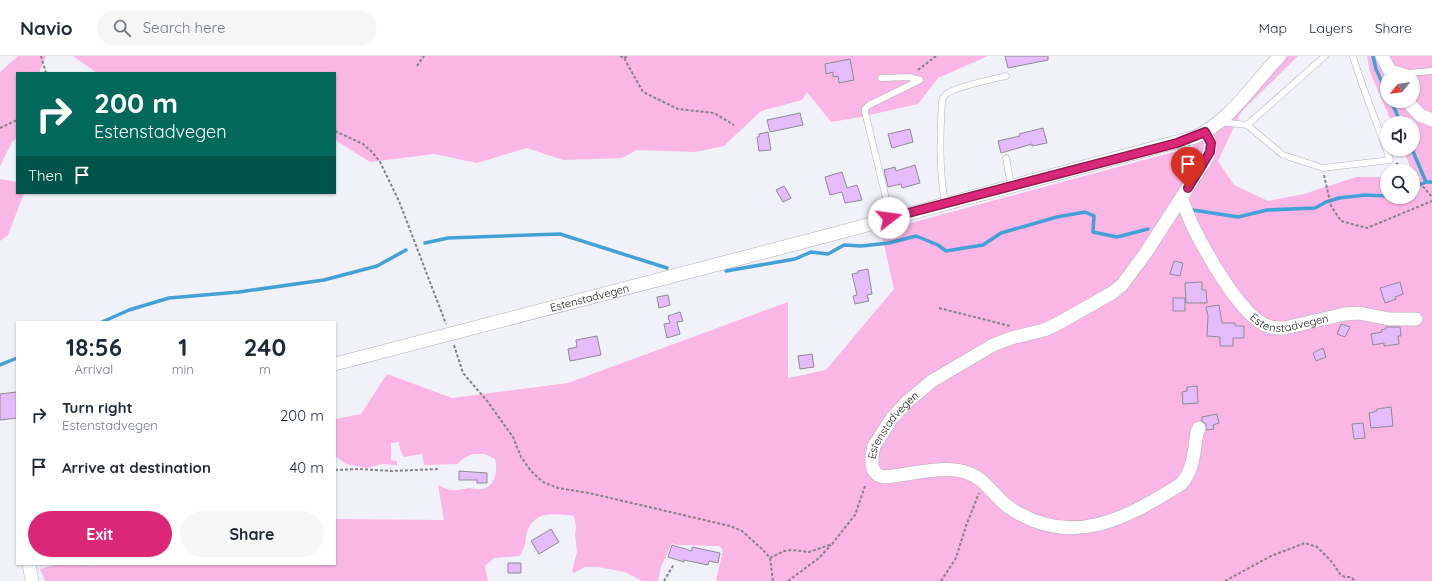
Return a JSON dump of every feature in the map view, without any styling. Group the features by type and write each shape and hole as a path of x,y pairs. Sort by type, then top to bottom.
{"street":[{"name":"Estenstadvegen","path":"336,364 1177,143 1205,132 1220,122 1280,56"},
{"path":"1382,56 1388,68"},
{"path":"1414,108 1420,115 1432,120"},
{"name":"Estenstadvegen","path":"1199,428 1190,472 1181,484 1130,513 1096,526 1084,528 1052,526 1037,522 1017,513 1004,505 983,482 969,473 958,470 943,470 884,477 878,475 872,466 872,456 878,440 892,418 917,393 932,381 988,348 1011,338 1044,330 1057,324 1112,293 1122,285 1182,199 1210,152 1211,143 1205,132"},
{"name":"Estenstadvegen","path":"1182,199 1186,213 1223,278 1242,304 1264,325 1284,328 1334,316 1359,313 1389,319 1416,319"},
{"path":"29,565 32,581"}],"lane":[{"path":"1247,125 1325,56"},
{"path":"1220,122 1247,125 1283,155 1323,168 1390,160 1363,88 1353,56"},
{"path":"1420,72 1432,71"},
{"path":"945,203 940,151 942,101 945,95 951,91 981,81 1006,76"},
{"path":"881,78 909,77 920,80 869,105 865,109 885,194 889,218"},
{"path":"1006,158 1011,186"}],"path":[{"path":"41,56 46,72"},
{"path":"417,66 424,56"},
{"path":"620,56 624,58 642,92 678,109 714,113 734,125"},
{"path":"624,58 628,56"},
{"path":"909,77 936,56"},
{"path":"0,128 16,120"},
{"path":"336,131 363,144 374,153 380,162 399,201 450,334 463,373 488,402 513,437 521,457 531,471 543,482 558,488 589,493 730,526 742,531 770,558 773,581"},
{"path":"1390,160 1397,164"},
{"path":"1323,168 1331,206 1341,221 1367,228 1432,201"},
{"path":"1420,184 1432,197"},
{"path":"939,308 1013,326 1021,336"},
{"path":"336,470 392,471 438,469"},
{"path":"941,581 956,558 966,526 983,482"},
{"path":"788,581 819,558 832,544 855,515 865,486"},
{"path":"1225,581 1271,556 1305,543 1317,547 1332,562 1340,574 1345,577 1350,577 1356,581"},
{"path":"770,558 784,551 792,550 809,552 832,544"},
{"path":"664,581 674,564"}],"shaded area":[{"path":"18,56 46,56 39,72 16,72 16,138 12,142 0,166 0,72"},
{"path":"73,56 988,56 938,78 918,104 860,117 831,122 807,92 802,100 761,111 724,146 695,152 637,150 622,158 563,160 527,148 477,163 434,154 370,162 336,141 336,72 96,72"},
{"path":"1282,56 1298,56 1241,112 1218,161 1234,185 1268,201 1304,194 1356,177 1380,177 1380,204 1420,204 1420,164 1409,164 1406,156 1420,156 1420,116 1389,116 1386,108 1420,108 1420,68 1380,68 1380,95 1370,72 1367,56 1432,56 1432,581 716,581 723,550 719,546 678,545 672,543 661,567 658,581 642,581 625,572 598,567 585,567 574,573 572,571 577,552 574,516 553,514 540,517 531,525 527,532 525,546 520,556 494,558 485,566 488,581 45,581 40,569 54,565 336,565 336,519 444,520 438,485 453,490 469,488 480,489 486,488 490,485 495,477 495,459 485,454 473,454 464,458 457,464 424,465 422,454 404,457 400,450 399,442 391,443 391,460 397,461 397,465 382,464 367,468 346,464 336,457 336,419 361,414 387,374 452,398 568,383 788,302 788,378 826,370 894,289 881,231 1192,147"},
{"path":"0,179 16,182 16,194 24,194 8,235 0,241"}],"building":[{"path":"1005,56 1048,56 1048,60 1008,68"},
{"path":"850,59 854,80 839,83 838,76 833,77 833,72 826,74 825,64"},
{"path":"800,113 803,125 770,132 767,120"},
{"path":"1043,128 1047,143 1032,146 1032,144 1001,153 998,141 1020,136 1019,134"},
{"path":"910,129 913,142 892,148 888,134"},
{"path":"768,132 771,150 759,151 757,137 759,137 759,134"},
{"path":"915,165 920,183 902,188 901,184 888,187 884,170 895,167 896,171"},
{"path":"842,172 847,188 857,185 862,200 845,203 842,192 830,195 825,177"},
{"path":"784,186 791,198 783,202 776,190"},
{"path":"1174,261 1183,263 1180,276 1170,274"},
{"path":"868,269 872,294 867,295 869,301 855,304 853,296 857,295 852,274"},
{"path":"1202,282 1202,290 1206,290 1207,303 1186,303 1185,283"},
{"path":"1400,282 1403,294 1395,297 1396,299 1385,303 1380,288"},
{"path":"668,295 670,305 659,308 657,297"},
{"path":"1173,298 1185,298 1185,311 1173,311"},
{"path":"1219,305 1222,323 1235,323 1235,326 1244,326 1244,338 1233,338 1233,346 1220,346 1220,337 1207,336 1208,316 1206,307"},
{"path":"680,312 683,321 677,322 680,334 667,338 664,324 670,323 668,316"},
{"path":"1341,324 1350,327 1345,337 1337,334"},
{"path":"1386,327 1400,327 1401,336 1398,336 1399,344 1384,346 1384,343 1373,345 1371,334 1382,332 1381,330 1386,329"},
{"path":"597,336 601,355 570,361 568,349 577,347 576,340"},
{"path":"1323,348 1326,357 1316,361 1313,353"},
{"path":"812,354 814,367 800,369 798,356"},
{"path":"1197,386 1198,403 1183,404 1182,392 1187,391 1187,387"},
{"path":"16,392 16,418 0,420 0,394"},
{"path":"1391,407 1393,426 1371,428 1369,413 1377,411 1377,409"},
{"path":"1217,414 1219,423 1213,425 1214,429 1206,430 1206,424 1202,421 1202,417"},
{"path":"1363,423 1365,438 1354,439 1352,424"},
{"path":"459,471 487,473 487,483 477,483 477,480 459,480"},
{"path":"551,529 559,542 539,554 531,541"},
{"path":"672,545 692,551 692,547 720,553 718,563 709,561 708,565 684,560 684,562 668,557"},
{"path":"508,563 521,563 521,573 508,573"}],"waterway":[{"path":"1373,56 1380,78"},
{"path":"1394,108 1398,116"},
{"path":"1415,156 1426,182"},
{"path":"1420,185 1426,182 1432,182"},
{"path":"1193,210 1238,217 1267,210 1315,208 1326,202 1339,198 1365,195 1380,196"},
{"path":"726,271 795,259 811,252 828,254 844,245 861,246 889,243 916,236 938,245 946,251 983,245 1001,233 1057,217 1085,212 1094,216 1093,232 1117,237 1148,229"},
{"path":"425,243 448,238 560,234 667,268"},
{"path":"104,321 129,310 169,298 239,292 324,280 377,266 406,250"},
{"path":"0,365 16,358"}],"route":[{"path":"889,218 1177,143 1205,132 1211,143 1210,152 1188,188"}]}
